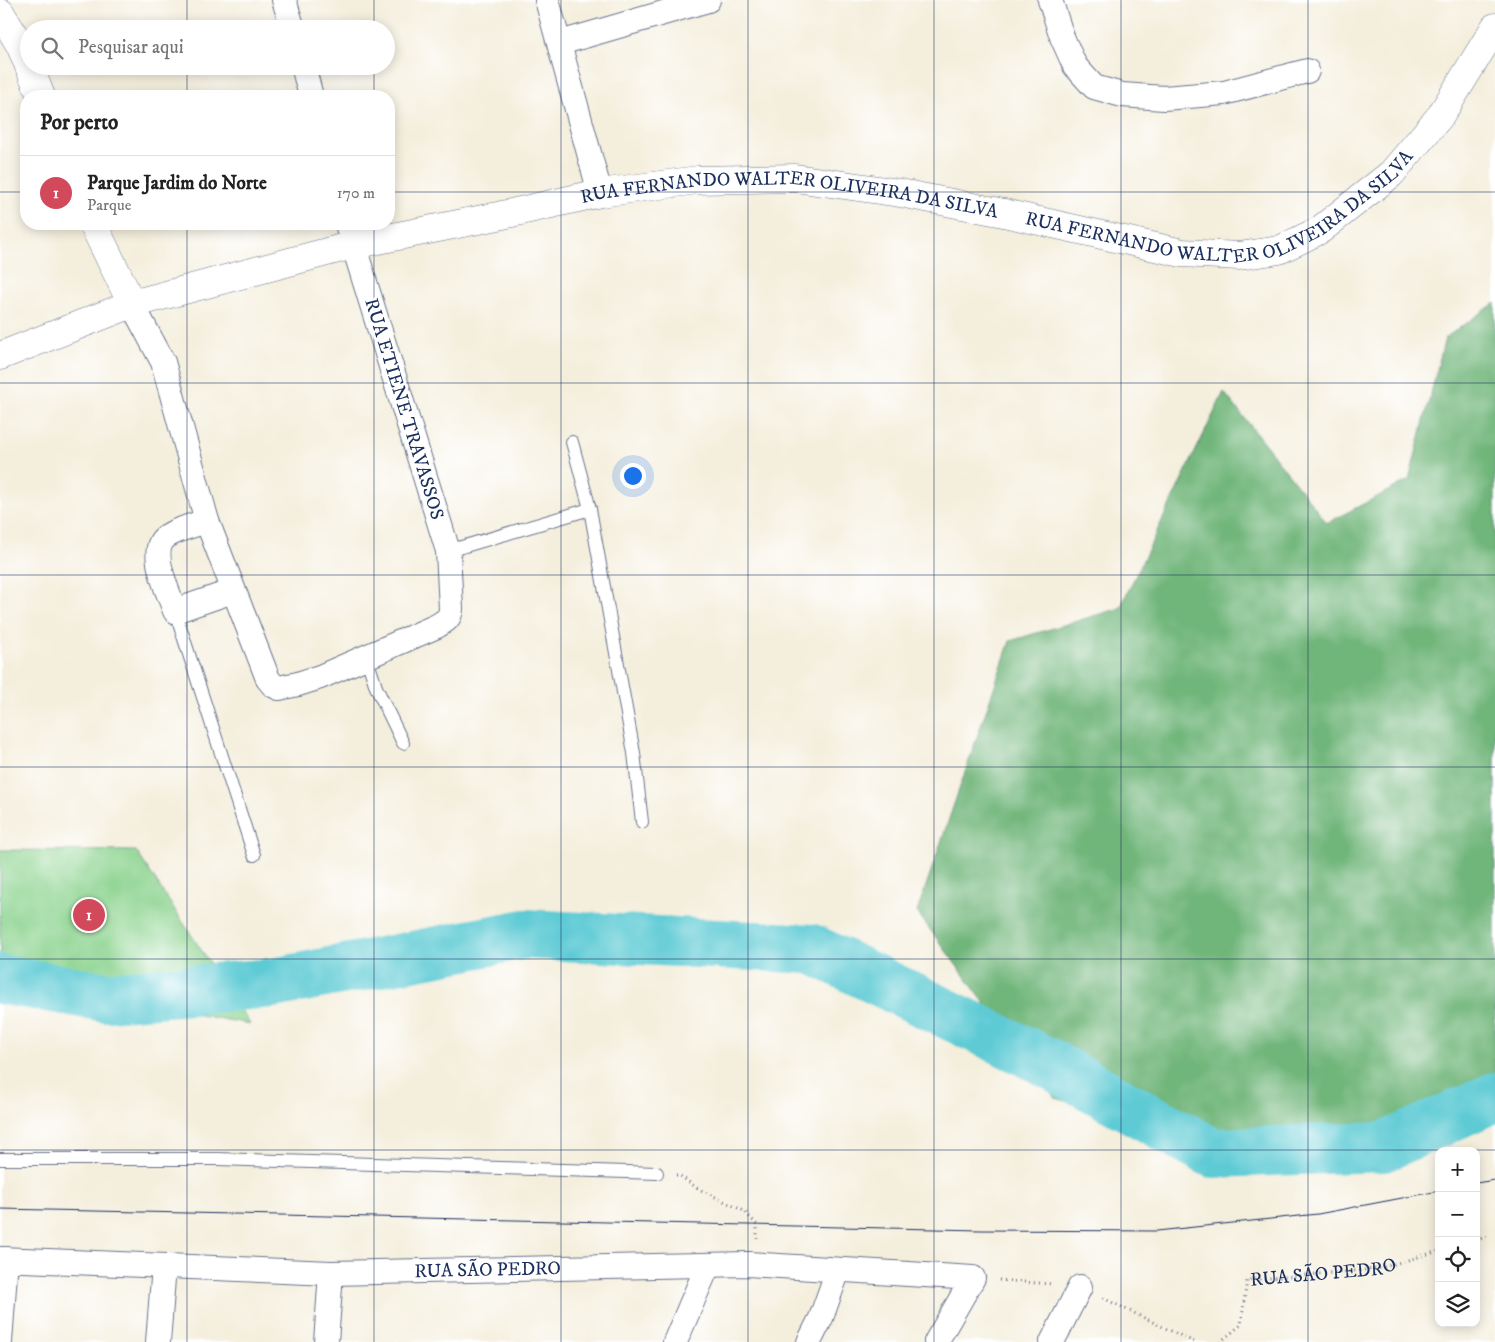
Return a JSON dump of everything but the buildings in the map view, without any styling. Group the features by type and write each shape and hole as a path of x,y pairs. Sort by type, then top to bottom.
{"street":[{"path":"15,0 20,27"},
{"path":"284,0 290,20"},
{"path":"547,0 600,192"},
{"path":"560,43 708,0"},
{"path":"1050,0 1062,37 1075,66 1094,87 1122,95 1164,98 1224,94 1307,71"},
{"path":"0,12 20,48"},
{"name":"RUA FERNANDO WALTER OLIVEIRA DA SILVA","path":"395,229 498,216 600,192 698,180 795,178 900,193 1004,213 1182,253 1239,256 1279,250 1320,230 1391,174 1441,116 1495,27"},
{"path":"32,75 39,90"},
{"path":"305,75 309,90"},
{"path":"96,230 163,362 206,521 268,680 273,686 279,688 298,684 320,677 366,656"},
{"name":"RUA FERNANDO WALTER OLIVEIRA DA SILVA","path":"0,356 132,304 350,234 383,230"},
{"name":"RUA ETIENE TRAVASSOS","path":"350,234 448,551 451,596 450,616 446,620 366,656"},
{"path":"206,521 174,532 165,537 160,543 157,553 160,568 175,611 233,591"},
{"path":"0,1342 3,1259"},
{"name":"RUA SÃO PEDRO","path":"3,1259 332,1273 748,1264 973,1278 936,1342"},
{"path":"675,1342 708,1265"},
{"path":"158,1342 164,1266"},
{"path":"809,1342 821,1318 838,1270"},
{"path":"326,1342 332,1273"},
{"path":"1052,1342 1080,1287"}],"lane":[{"path":"572,442 590,509 634,753 642,822"},
{"path":"448,551 590,509"},
{"path":"175,611 254,855"},
{"path":"366,656 376,687 403,743"},
{"path":"0,1159 218,1158 657,1174"}],"path":[{"path":"657,1174 679,1175 697,1188 744,1211 757,1225 757,1254 748,1264"},
{"path":"1480,1239 1489,1236"},
{"name":"RUA SÃO PEDRO","path":"1220,1342 1241,1325 1247,1280 1376,1269 1435,1252"}],"green space":[{"path":"1495,303 1495,1112 1308,1167 1055,1098 917,912 1010,641 1120,608 1224,392 1327,523 1409,480 1445,338"},
{"path":"0,850 136,851 250,1024 0,979"}],"waterway":[{"path":"0,979 107,997 273,983 525,934 812,949 1041,1059 1213,1153 1384,1147 1495,1097"}],"tram line":[{"path":"1480,1182 1495,1180"},
{"path":"0,1209 981,1230 1157,1231 1318,1214 1435,1192"}],"place":[{"name":"Parque Jardim do Norte","path":"89,915"}]}
